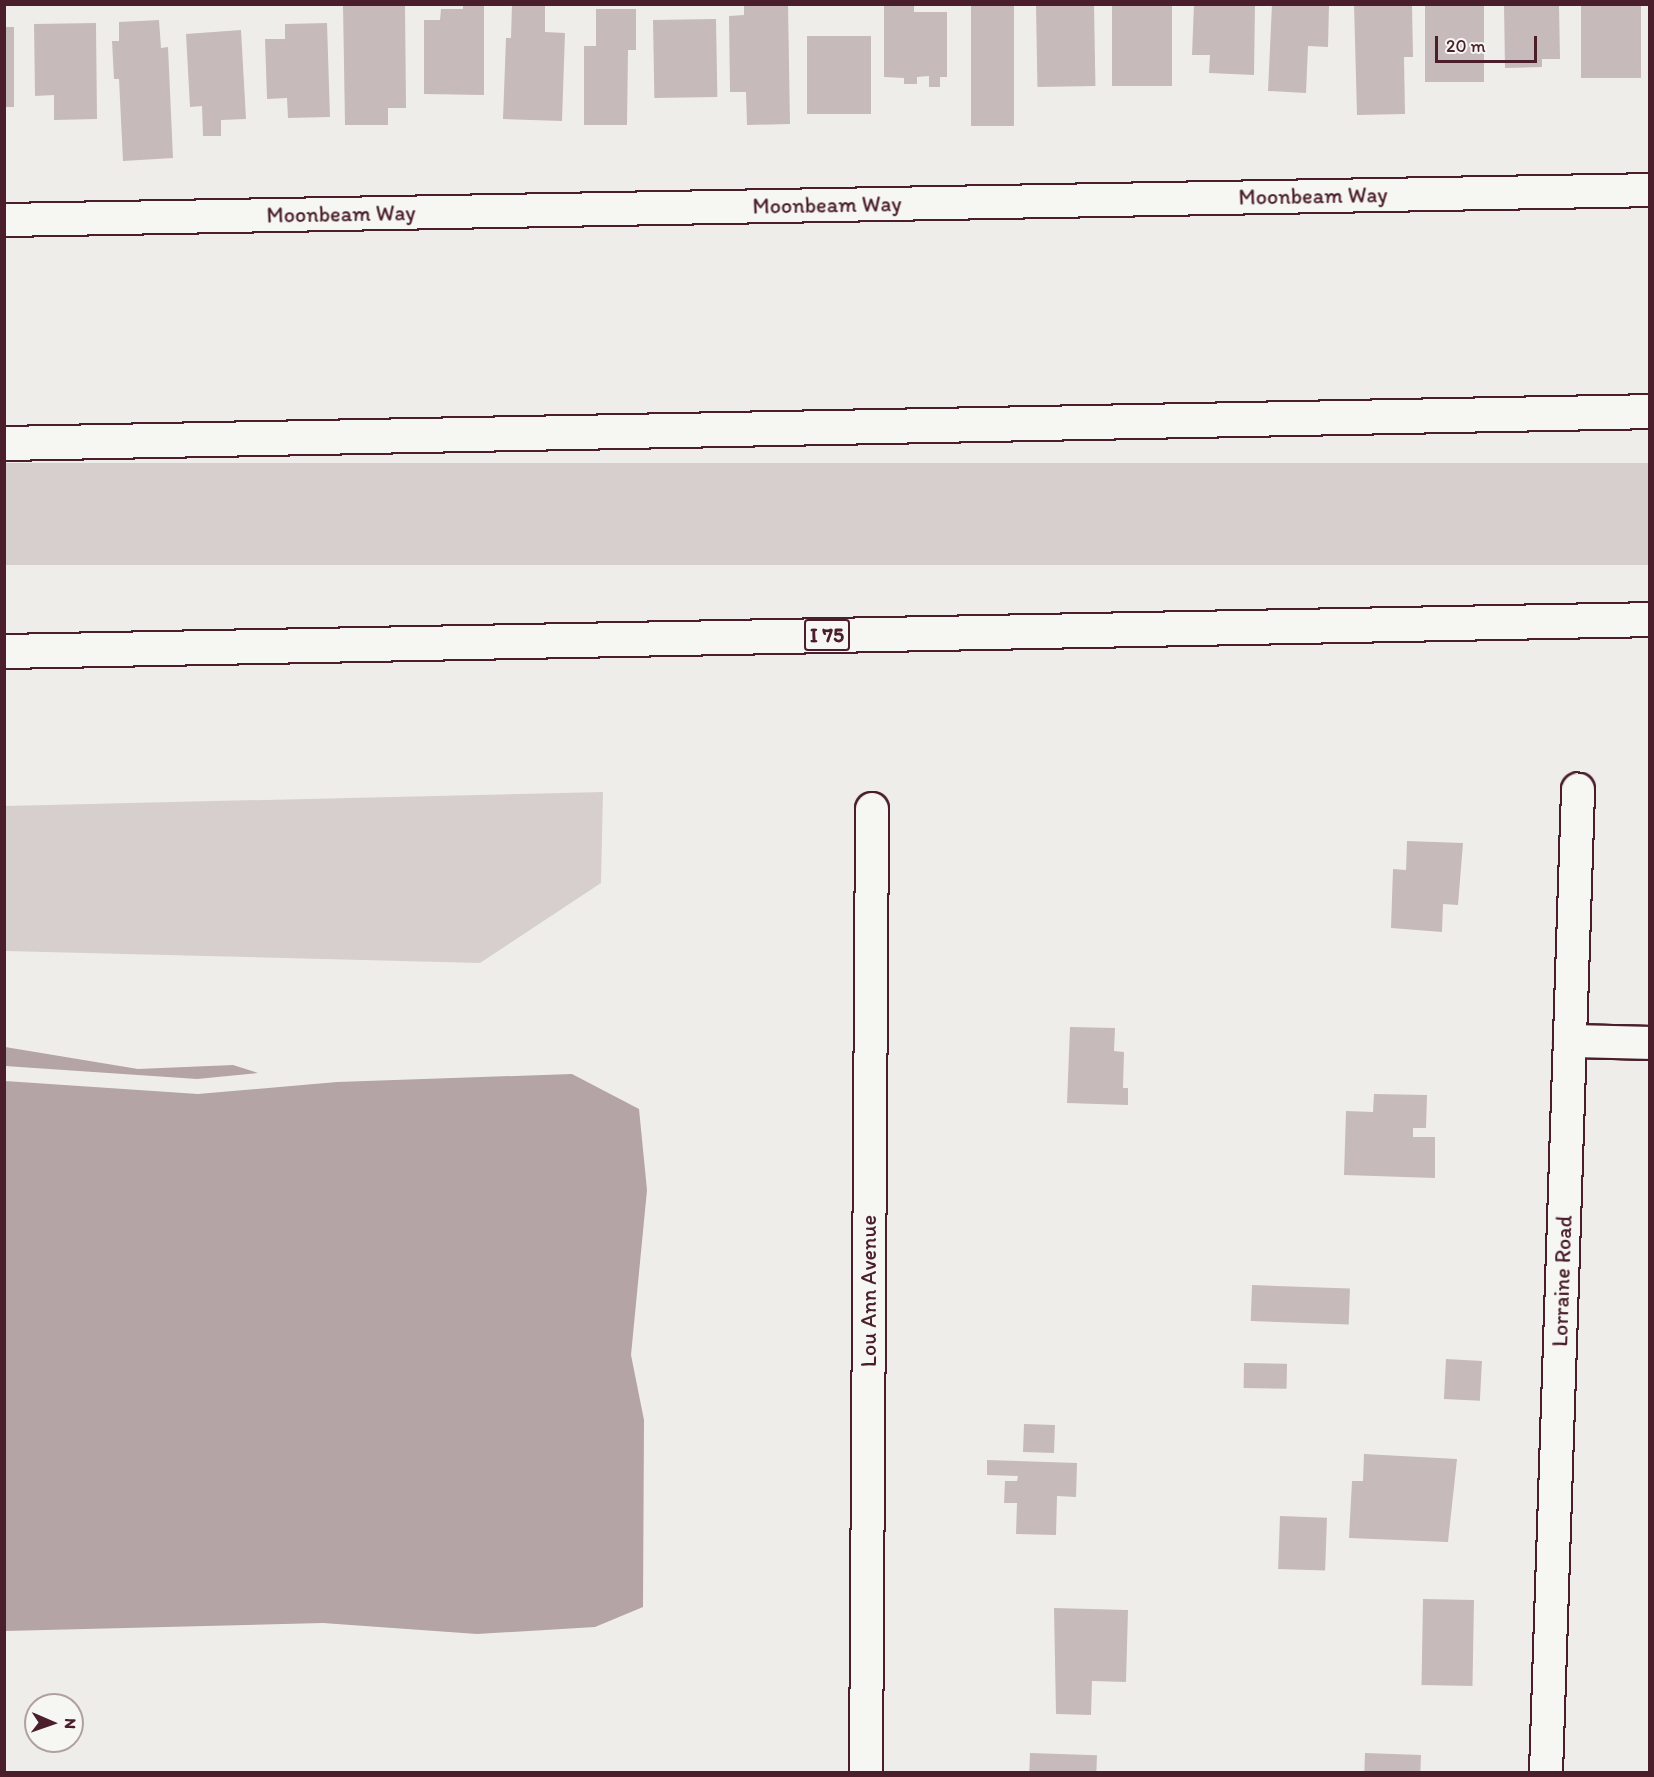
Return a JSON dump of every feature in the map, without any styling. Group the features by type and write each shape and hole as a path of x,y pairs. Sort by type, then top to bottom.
{"highway":[{"path":"4,443 1650,411"},
{"name":"I 75","path":"4,651 1650,619"}],"street":[{"name":"Moonbeam Way","path":"4,220 1650,190"},
{"name":"Lorraine Road","path":"1546,1773 1578,790"},
{"name":"Lou Ann Avenue","path":"866,1773 872,809"},
{"path":"1570,1041 1650,1043"}],"shaded area":[{"path":"5,463 1649,463 1649,565 5,565"},
{"path":"603,792 601,883 480,963 5,951 5,806"},
{"path":"5,1047 138,1069 233,1065 258,1073 197,1079 5,1066"},
{"path":"572,1074 639,1109 647,1190 631,1355 644,1420 643,1607 595,1627 477,1634 323,1623 5,1631 5,1081 198,1094 337,1082"}],"building":[{"path":"405,4 406,108 388,108 388,125 345,125 343,5"},
{"path":"512,4 545,4 545,32 565,33 562,121 503,119 506,38 511,38"},
{"path":"788,4 790,124 747,125 746,92 730,92 729,16 744,15 744,5"},
{"path":"884,4 914,4 914,12 947,12 947,77 940,77 940,87 929,87 929,76 917,77 917,84 904,84 904,78 884,77"},
{"path":"971,4 1014,4 1014,126 971,126"},
{"path":"1094,4 1095,86 1037,87 1036,5"},
{"path":"1112,4 1172,4 1172,86 1112,86"},
{"path":"1194,4 1255,4 1254,75 1209,73 1210,55 1192,55"},
{"path":"1272,4 1329,4 1328,47 1308,46 1306,93 1268,91"},
{"path":"1354,4 1412,4 1413,57 1404,57 1405,114 1357,115"},
{"path":"1425,4 1484,4 1484,82 1425,82"},
{"path":"1504,4 1559,4 1560,59 1542,59 1542,67 1505,68"},
{"path":"1581,4 1641,4 1641,78 1581,78"},
{"path":"463,6 484,6 484,95 424,94 424,20 440,20 441,9 463,9"},
{"path":"596,9 636,9 636,50 628,50 627,125 584,125 584,46 596,46"},
{"path":"716,19 717,97 654,98 653,20"},
{"path":"159,20 161,48 168,47 173,158 123,161 119,79 114,79 112,41 119,41 119,22"},
{"path":"96,23 97,119 54,120 54,95 35,96 34,24"},
{"path":"327,23 330,117 288,118 287,98 267,99 265,39 285,39 285,24"},
{"path":"4,27 14,27 14,107 4,107"},
{"path":"241,30 246,119 221,120 221,136 203,136 202,106 190,107 186,34"},
{"path":"807,36 871,36 871,114 807,114"},
{"path":"1407,841 1463,843 1458,905 1443,904 1442,932 1391,928 1393,869 1406,870"},
{"path":"1070,1027 1115,1028 1114,1051 1124,1052 1123,1088 1128,1088 1128,1105 1067,1103"},
{"path":"1374,1094 1427,1095 1426,1128 1413,1128 1413,1137 1435,1137 1435,1178 1344,1175 1346,1111 1373,1112"},
{"path":"1252,1285 1350,1288 1349,1324 1251,1321"},
{"path":"1446,1359 1482,1361 1480,1401 1444,1399"},
{"path":"1244,1363 1287,1364 1287,1389 1244,1388"},
{"path":"1024,1424 1055,1425 1054,1453 1023,1452"},
{"path":"1364,1454 1457,1459 1448,1542 1349,1538 1352,1481 1363,1481"},
{"path":"987,1460 1077,1463 1076,1497 1057,1496 1056,1535 1016,1534 1017,1503 1004,1503 1005,1481 1017,1481 1018,1476 987,1475"},
{"path":"1280,1516 1327,1518 1325,1571 1278,1569"},
{"path":"1423,1599 1474,1600 1472,1686 1421,1685"},
{"path":"1054,1608 1128,1610 1126,1682 1092,1681 1091,1715 1056,1714"},
{"path":"1030,1753 1097,1755 1096,1772 1029,1772"},
{"path":"1365,1753 1421,1755 1420,1772 1364,1772"}]}
